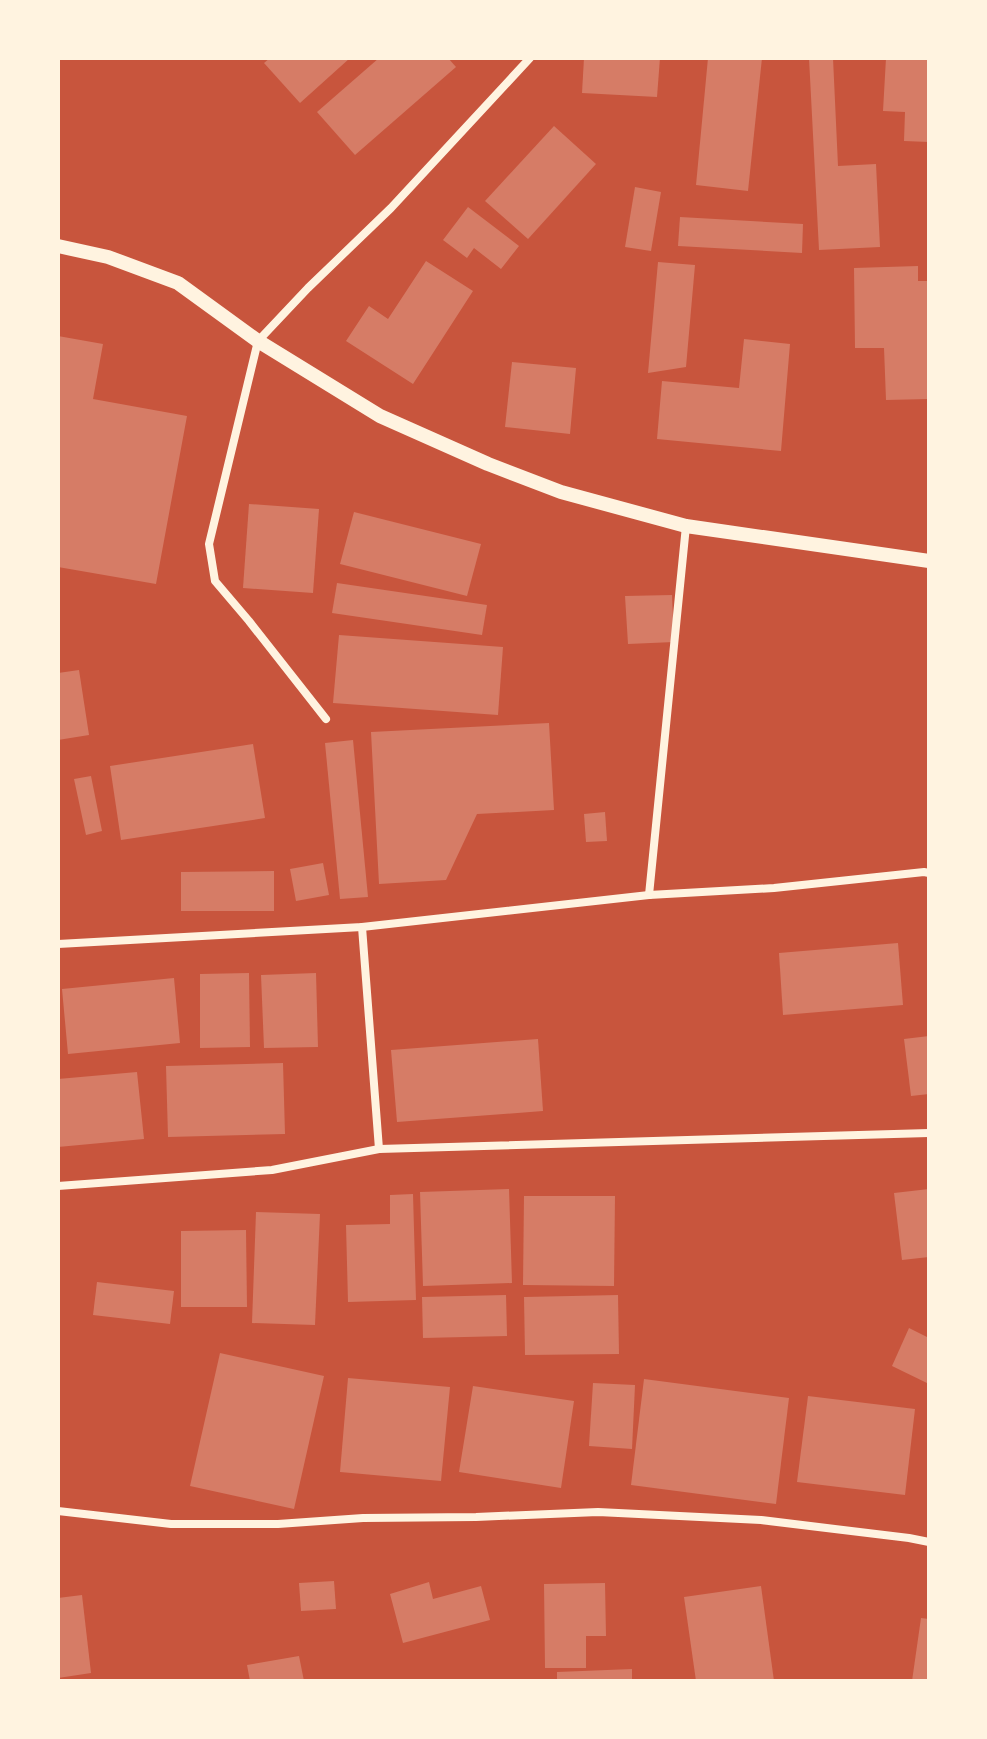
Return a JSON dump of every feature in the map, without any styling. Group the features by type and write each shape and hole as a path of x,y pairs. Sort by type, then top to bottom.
{"street":[{"path":"326,719 215,581 209,544 258,341 402,197 530,58"},
{"path":"58,246 108,257 178,283 258,341 380,416 488,464 561,492 686,526 929,561"},
{"path":"649,895 686,526"},
{"path":"58,944 362,927 649,895 774,888 929,873"},
{"path":"362,927 379,1149"},
{"path":"58,1186 272,1170 379,1149 929,1133"},
{"path":"58,1511 171,1524 278,1524 363,1518 598,1512 761,1520 929,1542"}],"building":[{"path":"270,58 350,58 300,103 264,63"},
{"path":"379,58 448,58 456,67 355,155 317,112"},
{"path":"584,58 660,58 657,97 582,93"},
{"path":"708,58 762,58 748,191 696,185"},
{"path":"809,58 833,58 838,166 876,164 880,247 819,250"},
{"path":"886,58 929,58 929,142 904,141 905,112 883,111"},
{"path":"554,126 596,164 528,239 485,201"},
{"path":"635,187 661,192 651,251 625,247"},
{"path":"468,207 519,246 501,269 474,248 467,258 443,240"},
{"path":"680,217 803,224 802,253 678,246"},
{"path":"426,261 473,291 413,384 346,341 369,306 388,319"},
{"path":"658,262 695,265 686,367 648,373"},
{"path":"918,266 918,281 929,281 929,399 886,400 884,348 855,348 854,268"},
{"path":"58,336 103,344 93,399 187,416 156,584 58,567"},
{"path":"744,339 790,344 781,451 657,439 662,381 739,388"},
{"path":"512,362 576,368 570,434 505,427"},
{"path":"249,504 319,509 313,593 243,588"},
{"path":"354,512 481,544 467,596 340,564"},
{"path":"337,583 487,605 482,635 332,613"},
{"path":"672,595 674,642 628,644 625,596"},
{"path":"339,635 503,647 498,715 333,703"},
{"path":"79,670 89,735 58,740 58,673"},
{"path":"549,723 554,810 477,814 446,880 379,884 371,732"},
{"path":"353,740 368,897 340,899 325,743"},
{"path":"253,744 265,818 121,840 110,766"},
{"path":"91,776 102,831 86,835 74,779"},
{"path":"605,812 607,841 586,842 584,814"},
{"path":"323,863 329,895 296,901 290,869"},
{"path":"274,871 274,911 181,911 181,872"},
{"path":"898,943 903,1005 783,1015 779,953"},
{"path":"249,973 250,1047 200,1048 200,974"},
{"path":"316,973 318,1047 264,1048 261,975"},
{"path":"174,978 180,1043 68,1054 62,989"},
{"path":"929,1036 929,1094 911,1096 904,1039"},
{"path":"538,1039 543,1111 397,1122 391,1050"},
{"path":"283,1063 285,1134 168,1137 166,1066"},
{"path":"137,1072 144,1139 58,1147 58,1079"},
{"path":"509,1189 512,1283 423,1286 420,1192"},
{"path":"929,1189 929,1257 902,1260 894,1193"},
{"path":"413,1194 416,1300 348,1302 346,1225 390,1224 390,1195"},
{"path":"524,1196 615,1196 614,1286 523,1285"},
{"path":"256,1212 320,1214 315,1325 252,1323"},
{"path":"246,1230 247,1307 181,1307 181,1231"},
{"path":"97,1282 174,1291 170,1324 93,1315"},
{"path":"506,1295 507,1336 423,1338 422,1297"},
{"path":"618,1295 619,1354 525,1355 524,1297"},
{"path":"909,1328 929,1338 929,1384 892,1366"},
{"path":"220,1353 324,1376 294,1509 190,1486"},
{"path":"348,1378 450,1387 441,1481 340,1472"},
{"path":"644,1379 789,1398 776,1504 631,1485"},
{"path":"593,1383 635,1385 632,1449 589,1446"},
{"path":"473,1386 574,1401 561,1488 459,1472"},
{"path":"808,1396 915,1409 905,1495 797,1482"},
{"path":"334,1581 336,1609 301,1611 299,1583"},
{"path":"429,1582 433,1599 481,1586 490,1620 403,1643 390,1594"},
{"path":"605,1583 606,1636 586,1636 586,1668 545,1668 544,1584"},
{"path":"761,1586 774,1681 696,1681 684,1597"},
{"path":"82,1595 91,1673 58,1678 58,1598"},
{"path":"921,1618 929,1619 929,1681 912,1681"},
{"path":"299,1656 304,1681 250,1681 247,1665"},
{"path":"632,1669 632,1681 557,1681 557,1672"}]}
